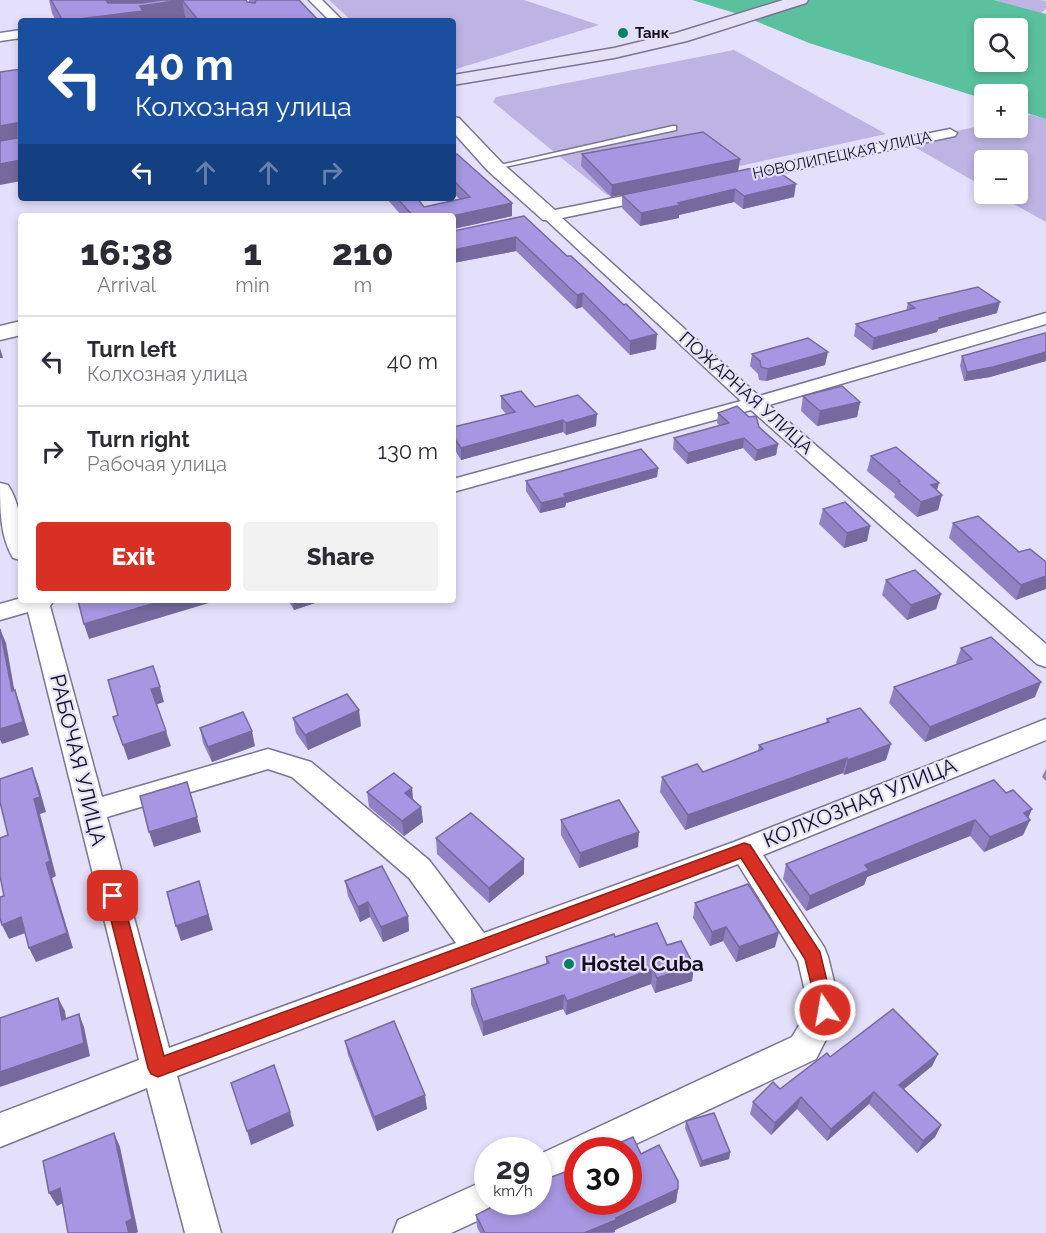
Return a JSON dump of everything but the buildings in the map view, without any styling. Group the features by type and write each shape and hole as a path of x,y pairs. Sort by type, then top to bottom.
{"main road":[{"path":"456,79 614,53 681,37 800,0"}],"street":[{"path":"315,0 334,18"},
{"path":"0,37 18,34"},
{"name":"ПОЖАРНАЯ УЛИЦА","path":"456,125 495,167 755,403 1046,658"},
{"name":"НОВОЛИПЕЦКАЯ УЛИЦА","path":"733,178 950,133"},
{"path":"528,221 664,192"},
{"path":"456,485 755,403 1046,318"},
{"path":"0,333 18,329"},
{"path":"0,490 18,544"},
{"path":"0,612 29,603"},
{"name":"РАБОЧАЯ УЛИЦА","path":"40,603 91,811 203,1233"},
{"name":"КОЛХОЗНАЯ УЛИЦА","path":"0,1130 158,1068 744,850 1046,729"},
{"path":"91,811 268,759 301,769 419,869 478,949"},
{"path":"614,1137 804,1048 825,1010 813,957 744,850"},
{"path":"411,1233 474,1204"}],"lane":[{"path":"495,167 673,128"}],"shaded area":[{"path":"329,0 524,0 599,25 456,69 456,18 349,18"},
{"path":"692,0 994,0 1046,14 1046,119 1028,113 1028,84 974,84 974,96 809,43 738,14"},
{"path":"994,0 1042,0 1046,1 1046,9 1041,13"},
{"path":"734,50 886,134 607,195 493,102 496,97"},
{"path":"1028,116 1046,119 1046,222 1014,204 1028,204 1028,150 974,150 974,181 906,142 974,127 974,138 1028,138"}],"place":[{"name":"Танк","path":"623,33"},
{"name":"Hostel Cuba","path":"569,964"}],"route":[{"path":"113,896 158,1068 744,850 813,957 825,1010"}]}
